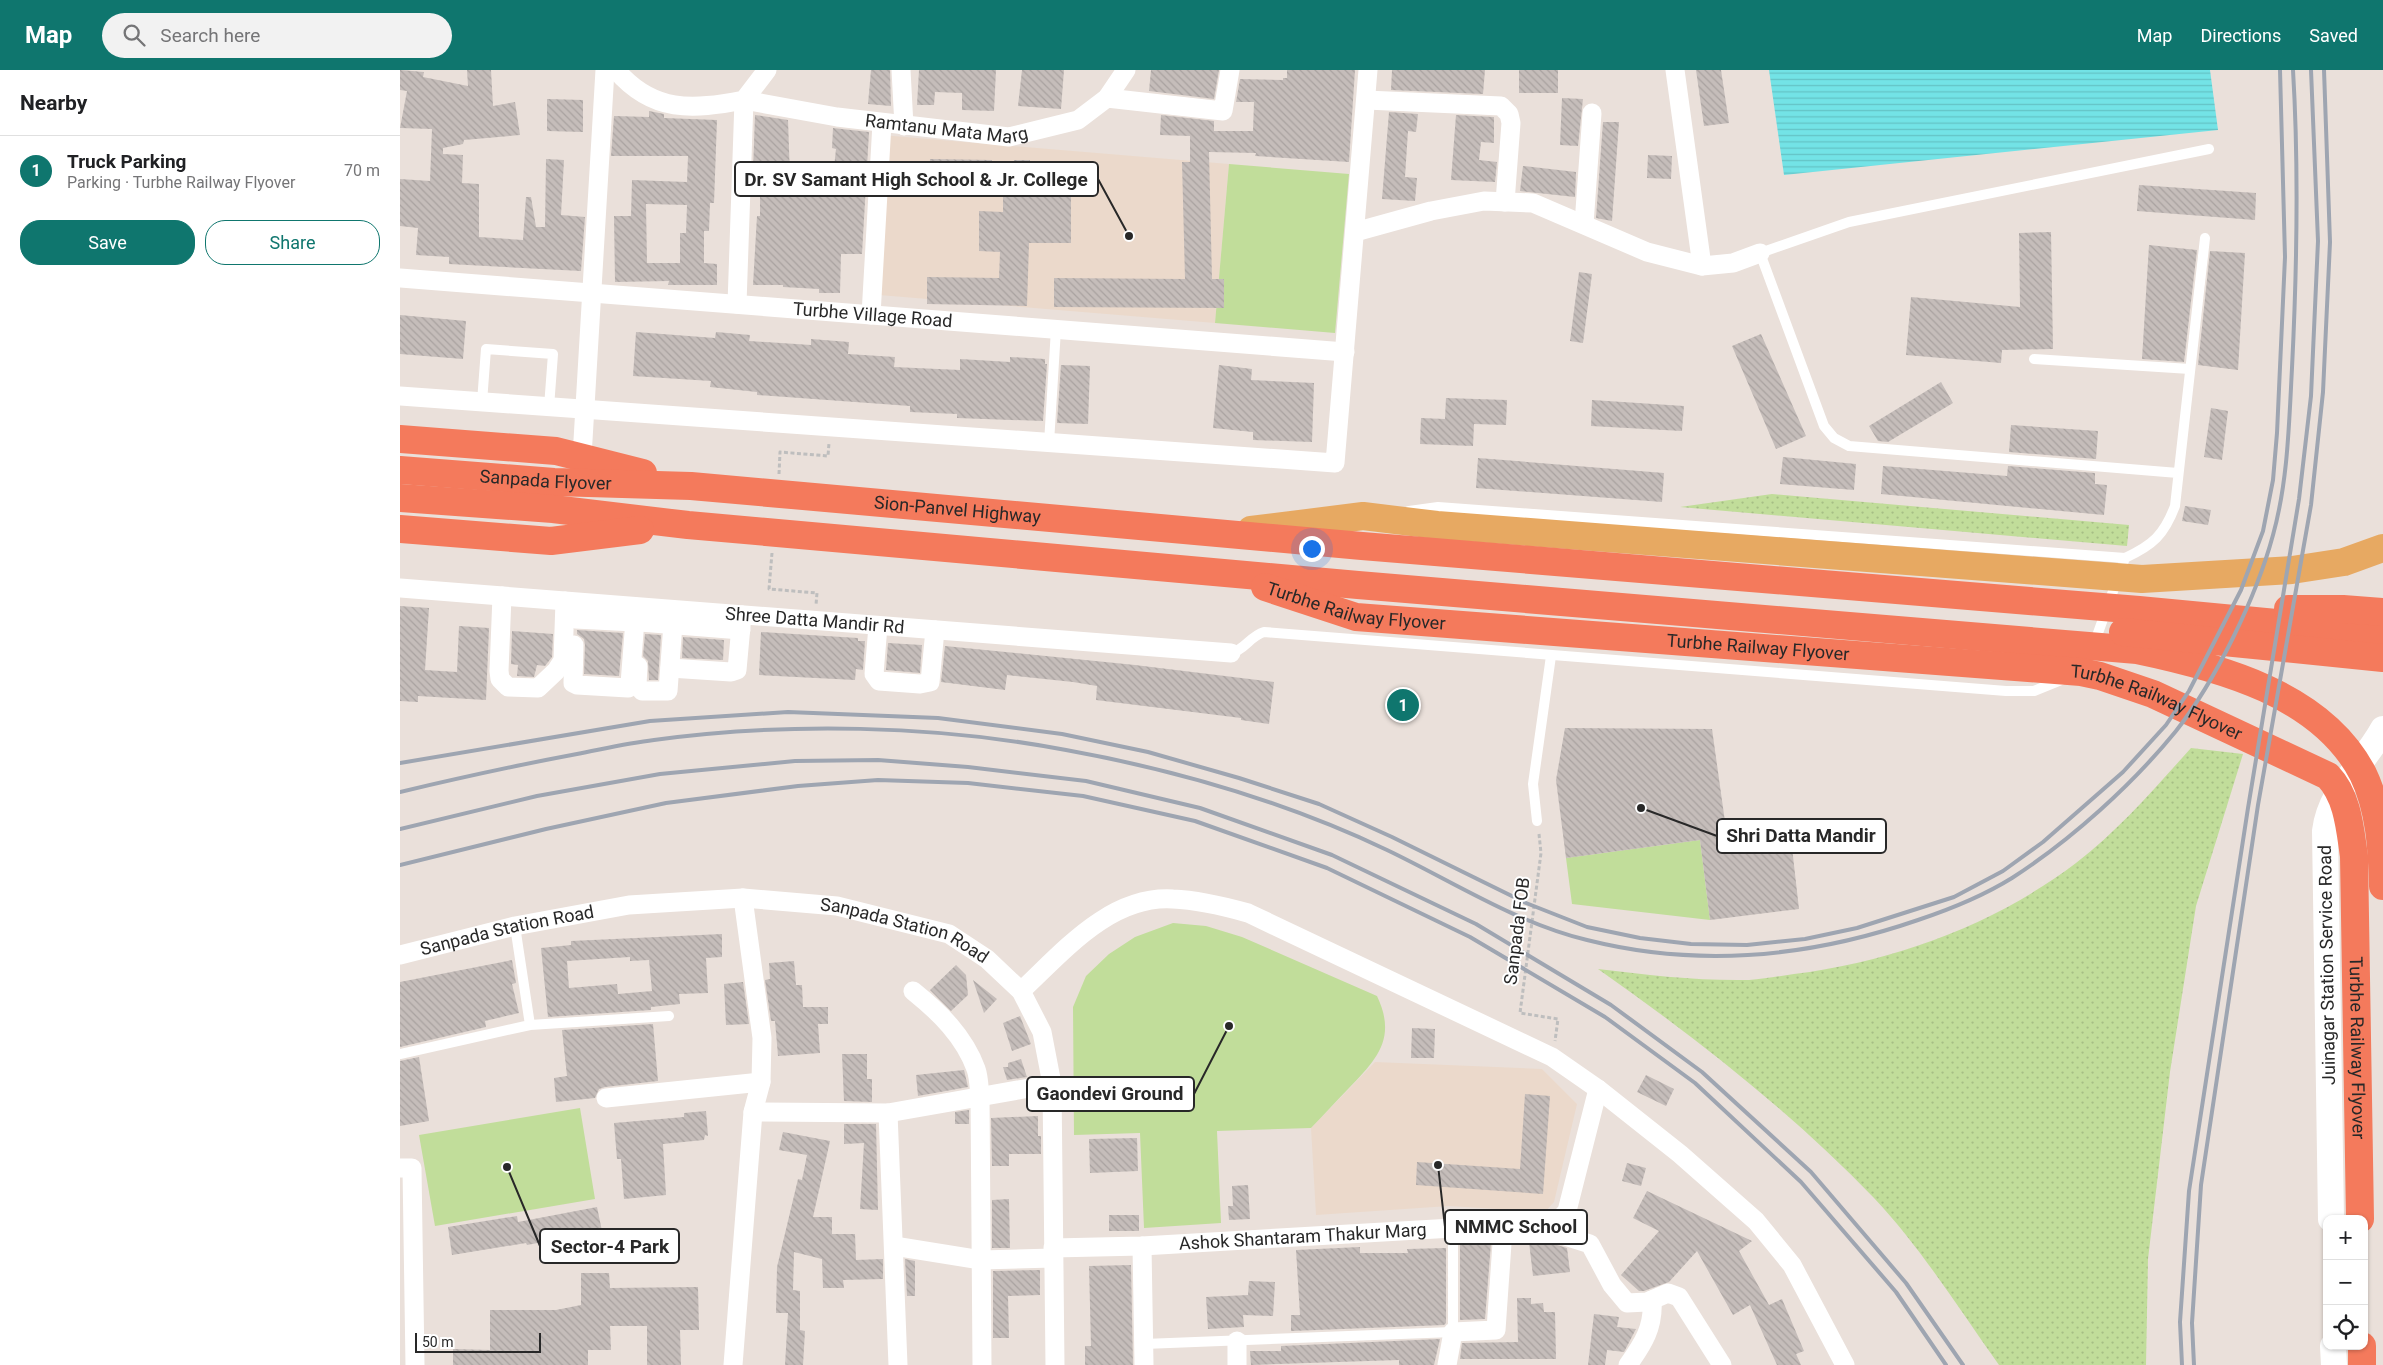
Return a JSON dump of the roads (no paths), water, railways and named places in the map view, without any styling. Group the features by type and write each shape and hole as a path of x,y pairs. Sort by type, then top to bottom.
{"highway":[{"path":"400,439 556,451 691,486"},
{"name":"Sanpada Flyover","path":"400,470 554,482 691,486"},
{"name":"Sion-Panvel Highway","path":"691,486 1223,533"},
{"name":"Sanpada Flyover","path":"400,498 552,509 688,525"},
{"path":"400,530 551,541 688,525 1218,572"},
{"path":"1223,533 2139,610 2383,633"},
{"path":"1286,578 1332,564 2138,633 2383,658"},
{"name":"Turbhe Railway Flyover","path":"1218,572 2091,645 2136,650 2180,659 2222,672 2266,689 2310,713 2342,742 2363,775 2377,813 2382,855 2383,886"},
{"name":"Turbhe Railway Flyover","path":"1218,572 1356,617 2081,672 2100,676 2153,694 2328,776 2337,785 2349,819 2354,856 2360,1215"},
{"path":"2139,610 2343,609 2383,612"},
{"path":"2362,1350 2362,1365"}],"main road":[{"path":"1223,533 1363,516 1437,525 2142,579 2292,570 2344,562 2383,548"}],"street":[{"path":"582,457 605,70"},
{"name":"Ramtanu Mata Marg","path":"616,70 631,87 651,99 677,105 705,106 744,100 882,123 1010,137 1078,120 1108,98 1126,70"},
{"path":"737,304 744,100 767,70"},
{"path":"902,70 904,126"},
{"path":"1108,98 1223,111 1230,70"},
{"path":"400,396 1335,464 1368,70"},
{"path":"1675,70 1702,266"},
{"path":"1366,100 1501,106 1509,114 1511,123 1505,202"},
{"path":"1584,224 1592,113"},
{"path":"871,315 882,123"},
{"path":"1355,232 1431,211 1484,201 1533,203 1647,252 1702,266 1733,263 1760,253"},
{"name":"Turbhe Village Road","path":"400,278 1345,352"},
{"name":"Shree Datta Mandir Rd","path":"400,588 502,596 638,615 741,622 878,626 1231,653"},
{"path":"502,596 499,671 500,679 508,687 538,688 559,666 563,660 572,607"},
{"path":"572,607 573,683 577,685 624,689 630,684 638,615"},
{"path":"638,615 637,684 642,691 668,691 673,617"},
{"path":"670,668 735,672 737,670 741,622"},
{"path":"878,626 874,674 879,681 920,684 930,682 935,630"},
{"name":"Juinagar Station Service Road","path":"2331,1215 2325,831 2327,814 2335,797 2383,729"},
{"path":"733,1365 753,1112 761,1082 762,1038 743,898"},
{"name":"Sanpada Station Road","path":"400,955 516,926 629,905 743,898 837,906 949,934 987,959 1021,990 1042,1032 1052,1084 1054,1365"},
{"path":"1021,990 1090,928 1130,905 1171,898 1209,902 1248,913 1552,1057 1598,1089 1680,1154 1756,1221 1792,1264 1845,1365"},
{"path":"913,990 938,1011 958,1036 976,1070 980,1097 982,1365"},
{"path":"606,1098 761,1082"},
{"path":"753,1112 888,1113 1052,1084"},
{"path":"1548,1231 1567,1211 1598,1089"},
{"path":"888,1113 898,1365"},
{"path":"400,1168 412,1168 415,1365"},
{"name":"Ashok Shantaram Thakur Marg","path":"894,1246 981,1260 1142,1246 1453,1228 1548,1231 1590,1244 1612,1285 1627,1303 1652,1300"},
{"path":"1447,1365 1453,1332 1496,1330 1503,1230"},
{"path":"1142,1246 1144,1365"},
{"path":"1628,1365 1645,1341 1653,1315 1652,1300 1668,1293 1679,1297 1722,1365"},
{"path":"1237,1365 1238,1341"},
{"path":"2333,1350 2334,1365"}],"lane":[{"path":"2178,473 1849,446 1834,438 1824,426 1760,253 1849,222 2209,149"},
{"path":"1363,516 1438,507 2125,558 2148,548 2168,525 2175,506 2205,238"},
{"path":"1049,443 1056,329"},
{"path":"482,402 486,349 553,354 549,407"},
{"path":"2034,359 2190,369"},
{"path":"1231,653 1240,651 1257,634 1264,632 2006,691 2034,691 2064,680 2086,657 2097,639 2125,558"},
{"path":"1537,821 1533,784 1551,656"},
{"path":"516,926 530,1025"},
{"path":"400,1054 530,1025 669,1016"},
{"path":"1144,1344 1453,1332 1453,1228"}],"water":[{"path":"1769,70 2210,70 2218,130 1784,175"}],"railway":[{"path":"400,763 650,721 788,712 938,718 1062,734 1148,752 1239,778 1319,804 1392,837 1526,903 1587,927 1640,938 1691,944 1747,945 1805,939 1857,928 1954,897 2003,871 2043,842 2123,772 2166,725 2189,691 2241,590 2263,531 2273,480 2277,433 2285,257 2280,70"},
{"path":"400,792 625,744 704,734 756,730 860,729 965,735 1107,758 1148,767 1230,790 1310,817 1349,833 1535,923 1561,933 1629,949 1670,954 1712,956 1796,950 1878,933 1943,911 2001,885 2034,863 2100,810 2140,771 2176,731 2206,688 2233,638 2256,585 2266,559 2278,515 2287,452 2296,256 2297,181 2293,70"},
{"path":"2182,1365 2180,1322 2189,1191 2248,808 2299,499 2311,396 2318,241 2311,70"},
{"path":"2194,1365 2192,1323 2201,1185 2258,805 2311,505 2323,392 2330,242 2324,70"},
{"path":"400,829 537,796 660,774 795,761 878,760 968,767 1086,781 1200,808 1332,855 1476,924 1611,1005 1702,1072 1811,1172 1906,1283 1963,1365"},
{"path":"400,865 546,829 666,803 798,786 878,780 968,783 1083,796 1195,821 1327,868 1470,937 1605,1017 1695,1083 1801,1182 1896,1292 1946,1365"}],"place":[{"name":"Dr. SV Samant High School & Jr. College","path":"1129,236"},
{"name":"Truck Parking","path":"1403,705"},
{"name":"Shri Datta Mandir","path":"1641,808"},
{"name":"Gaondevi Ground","path":"1229,1026"},
{"name":"NMMC School","path":"1438,1165"},
{"name":"Sector-4 Park","path":"507,1167"}]}
